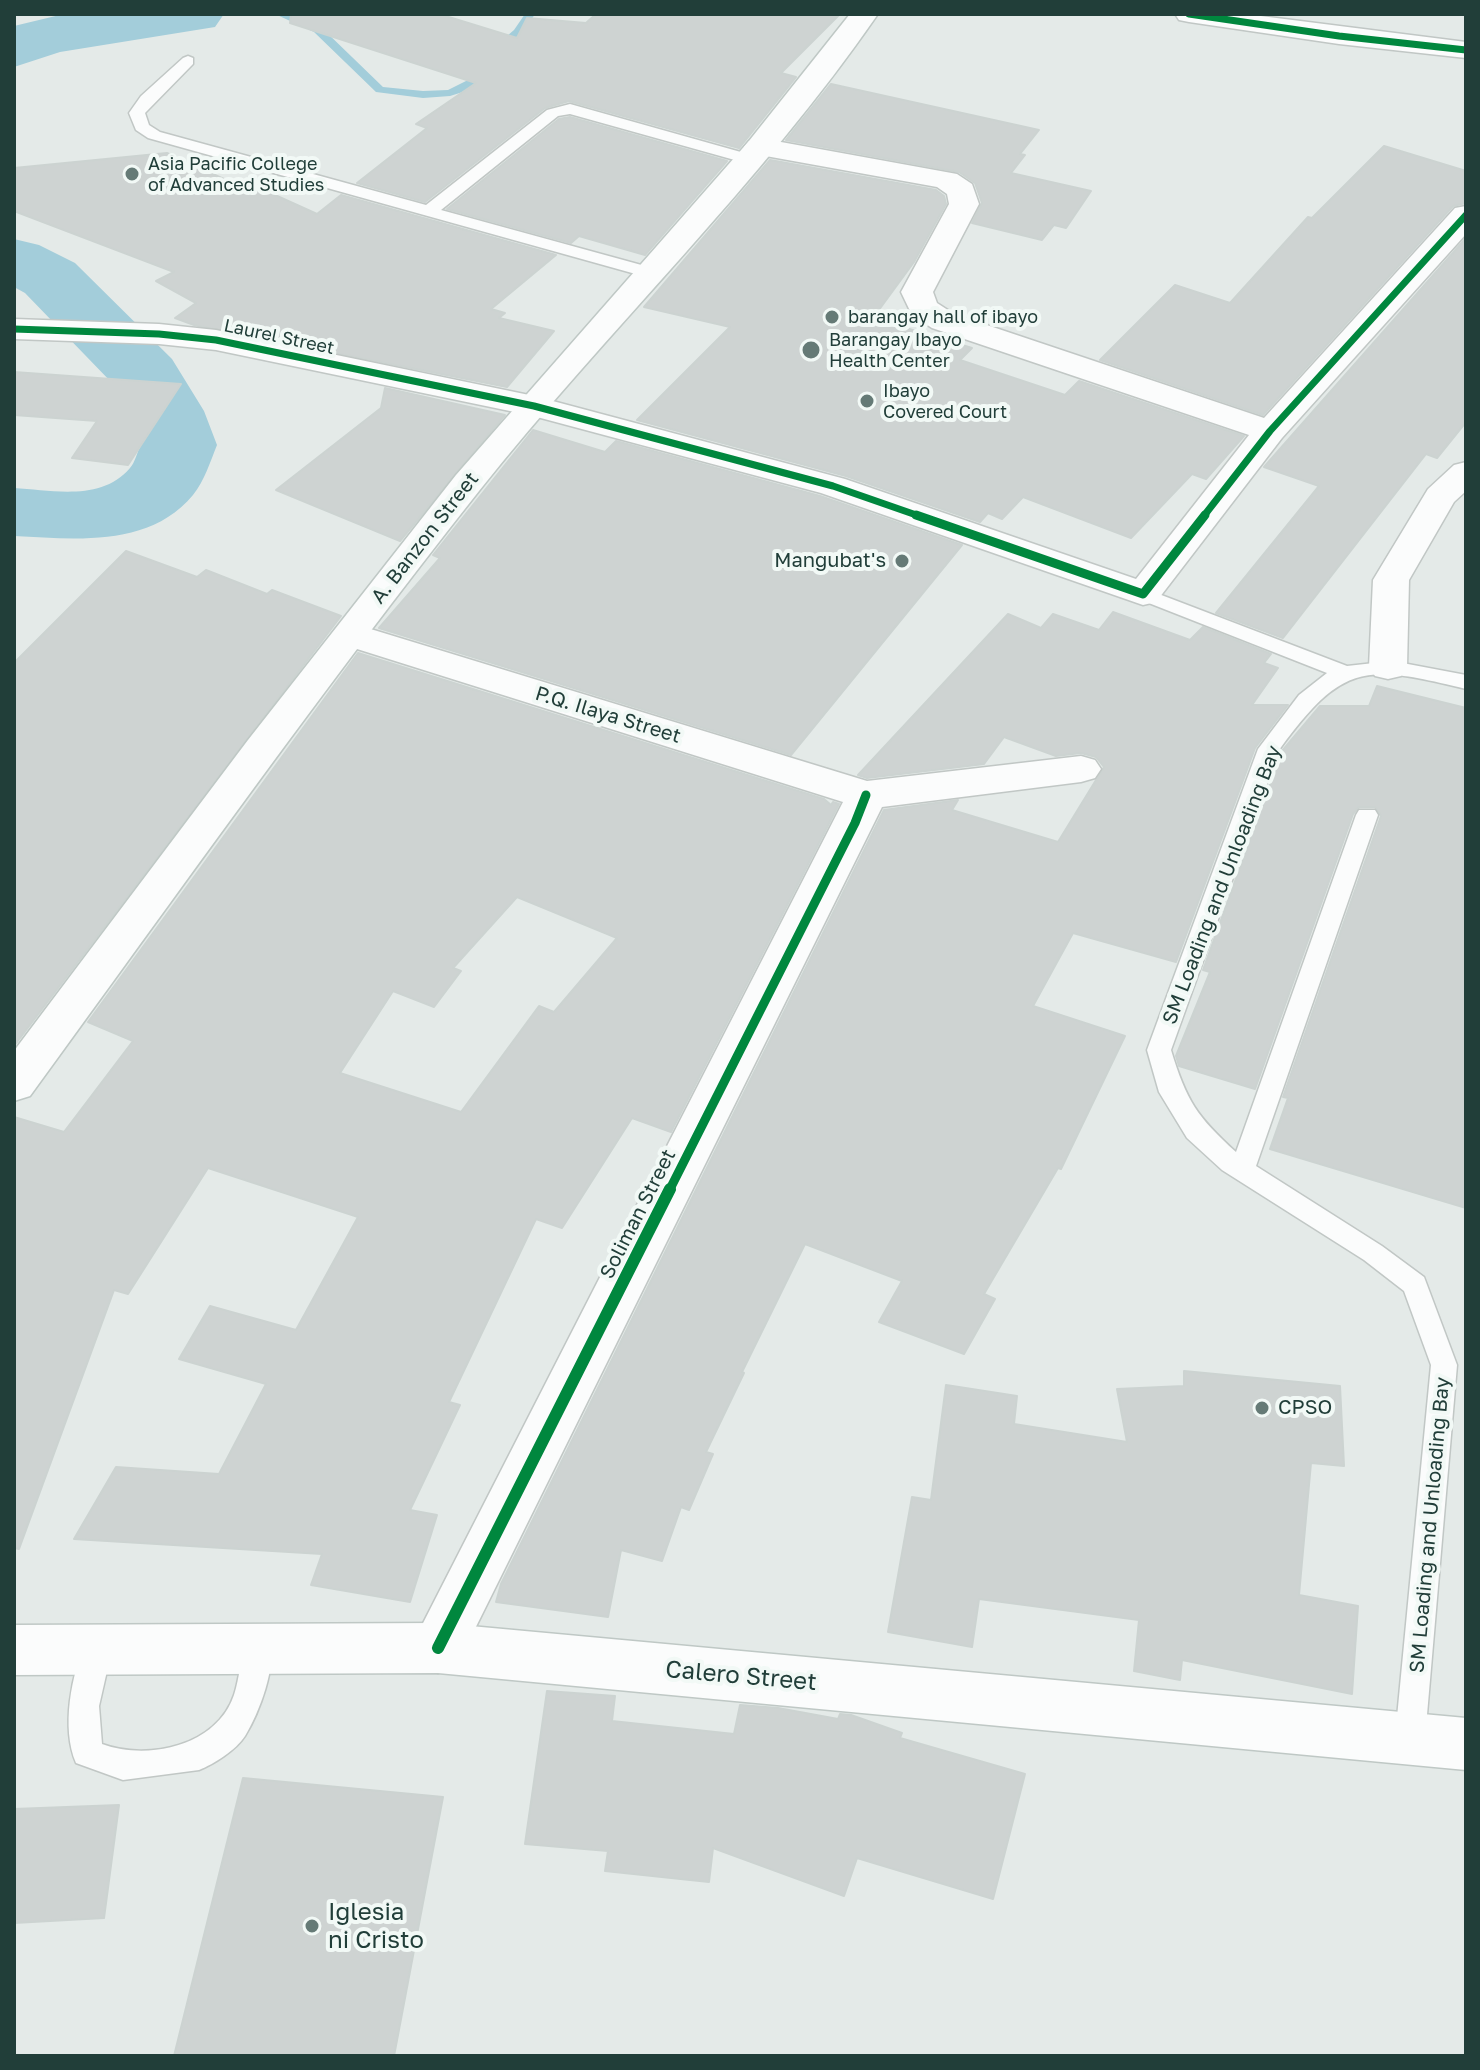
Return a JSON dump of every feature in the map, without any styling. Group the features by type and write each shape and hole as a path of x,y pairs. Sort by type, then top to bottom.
{"street":[{"name":"A. Banzon Street","path":"14,1084 468,482 754,153 864,14"},
{"path":"1189,14 1339,36 1466,50"},
{"path":"754,153 946,180 961,190 964,204 917,292 923,308 943,321 1270,431"},
{"path":"1143,594 1270,431 1466,215"},
{"name":"Laurel Street","path":"14,329 159,334 216,340 534,406 833,486 1143,594"},
{"path":"1388,667 1391,580 1440,496 1466,472"},
{"name":"P.Q. Ilaya Street","path":"351,635 866,795"},
{"path":"866,795 1081,769"},
{"name":"Soliman Street","path":"438,1648 855,823 866,795"},
{"name":"Calero Street","path":"14,1650 438,1648 1466,1744"}],"lane":[{"path":"188,61 147,99 137,113 142,127 154,135 650,273"},
{"path":"428,212 544,120 570,109 754,153"},
{"path":"1143,594 1344,672"},
{"name":"SM Loading and Unloading Bay","path":"1410,1738 1444,1365 1415,1285 1373,1253 1242,1170 1196,1131 1171,1092 1159,1050 1269,749 1319,686 1344,672 1388,667 1466,682"},
{"path":"1242,1170 1367,815"},
{"path":"97,1649 84,1706 87,1753 123,1766 199,1756 233,1729 249,1696 258,1649"}],"building":[{"path":"291,14 439,14 517,38 527,18 586,23 596,14 840,14 781,73 796,77 739,148 569,101 545,108 425,202 357,183 427,128 416,124 476,83 290,23"},
{"path":"831,84 1039,130 1020,154 1025,155 1011,173 1091,191 1066,228 1054,225 1042,240 972,223 982,203 975,183 959,172 786,140"},
{"path":"570,117 727,161 645,255 579,236 571,243 447,209 559,119"},
{"path":"1384,146 1466,171 1466,203 1453,206 1263,415 1100,360 1175,285 1230,303 1308,217 1312,218"},
{"path":"167,153 237,185 244,181 317,214 341,195 556,255 491,309 505,313 499,318 554,331 507,387 194,325 175,318 196,303 156,281 174,272 14,211 14,168"},
{"path":"770,160 936,190 944,196 946,204 914,262 873,318 972,348 960,360 1065,395 1079,381 1244,436 1206,479 1192,474 1131,538 1023,497 1002,519 988,513 980,522 846,476 637,420 730,327 644,307"},
{"path":"1466,238 1466,422 1437,458 1426,454 1283,638 1216,613 1319,486 1264,467"},
{"path":"14,372 181,384 128,465 72,458 97,421 14,415"},
{"path":"385,388 505,415 400,541 276,490 381,408"},
{"path":"533,430 605,452 616,441 820,496 962,545 791,755 379,628 440,558 433,555"},
{"path":"126,551 197,577 206,570 267,594 272,590 341,616 14,1046 14,663"},
{"path":"1113,612 1190,640 1203,627 1271,654 1264,663 1278,668 1252,705 1288,705 1255,748 1176,962 1073,933 1033,1006 1125,1036 1061,1169 1058,1168 984,1294 995,1299 964,1354 879,1322 902,1281 805,1244 706,1452 713,1454 689,1510 681,1507 662,1561 621,1550 608,1617 496,1602 501,1584 884,810 958,800 952,810 1058,842 1104,767 1096,757 1081,753 1056,756 1004,737 984,764 867,778 858,775 1008,614 1041,628 1053,614 1099,630"},
{"path":"358,653 824,799 831,805 833,802 839,804 671,1132 632,1118 562,1228 536,1219 449,1402 460,1405 410,1510 437,1515 410,1602 311,1585 322,1554 74,1539 116,1467 219,1474 266,1384 179,1359 210,1306 296,1330 358,1217 208,1168 128,1294 114,1290 19,1549 14,1548 14,1117 64,1132 133,1041 88,1022","holes":["517,897 617,938 554,1012 539,1006 461,1112 340,1073 393,991 434,1007 461,971 453,968"]},
{"path":"1377,686 1466,708 1466,1208 1270,1149 1288,1098 1283,1097 1381,816 1375,807 1359,807 1353,814 1255,1089 1179,1066 1176,1056 1210,972 1203,970 1282,751 1320,706 1369,706"},
{"path":"1184,1371 1340,1386 1344,1466 1311,1463 1299,1595 1358,1606 1352,1694 1182,1660 1180,1680 1134,1671 1139,1620 979,1599 972,1647 888,1632 912,1497 931,1500 946,1385 1017,1396 1014,1424 1127,1442 1117,1389 1184,1386"},
{"path":"547,1691 615,1696 612,1721 734,1734 740,1705 778,1708 838,1719 840,1714 851,1715 902,1733 900,1738 1025,1774 993,1899 857,1858 844,1896 713,1848 709,1882 605,1871 608,1851 525,1844"},
{"name":"Iglesia ni Cristo","path":"243,1778 443,1797 394,2056 174,2056"},
{"path":"119,1805 104,1918 14,1923 14,1809"}],"waterway":[{"path":"14,48 47,35 193,14"},
{"path":"280,14 318,30 380,90 437,95 450,93 462,89 483,70"},
{"path":"496,51 518,32 530,14"},
{"path":"14,260 50,278 146,375 166,411 179,445 164,480 134,503 99,516 14,512"}],"cycle path":[{"path":"1189,14 1339,36 1466,50"},
{"path":"14,329 159,334 216,340 534,406 833,486 1143,594 1270,431 1466,215"},
{"path":"438,1648 855,823 866,795"}],"place":[{"name":"Asia Pacific College of Advanced Studies","path":"132,174"},
{"name":"barangay hall of ibayo","path":"832,317"},
{"name":"Barangay Ibayo Health Center","path":"811,350"},
{"name":"Ibayo Covered Court","path":"867,401"},
{"name":"Mangubat's","path":"902,561"},
{"name":"CPSO","path":"1262,1408"},
{"name":"Iglesia ni Cristo","path":"312,1926"}]}
